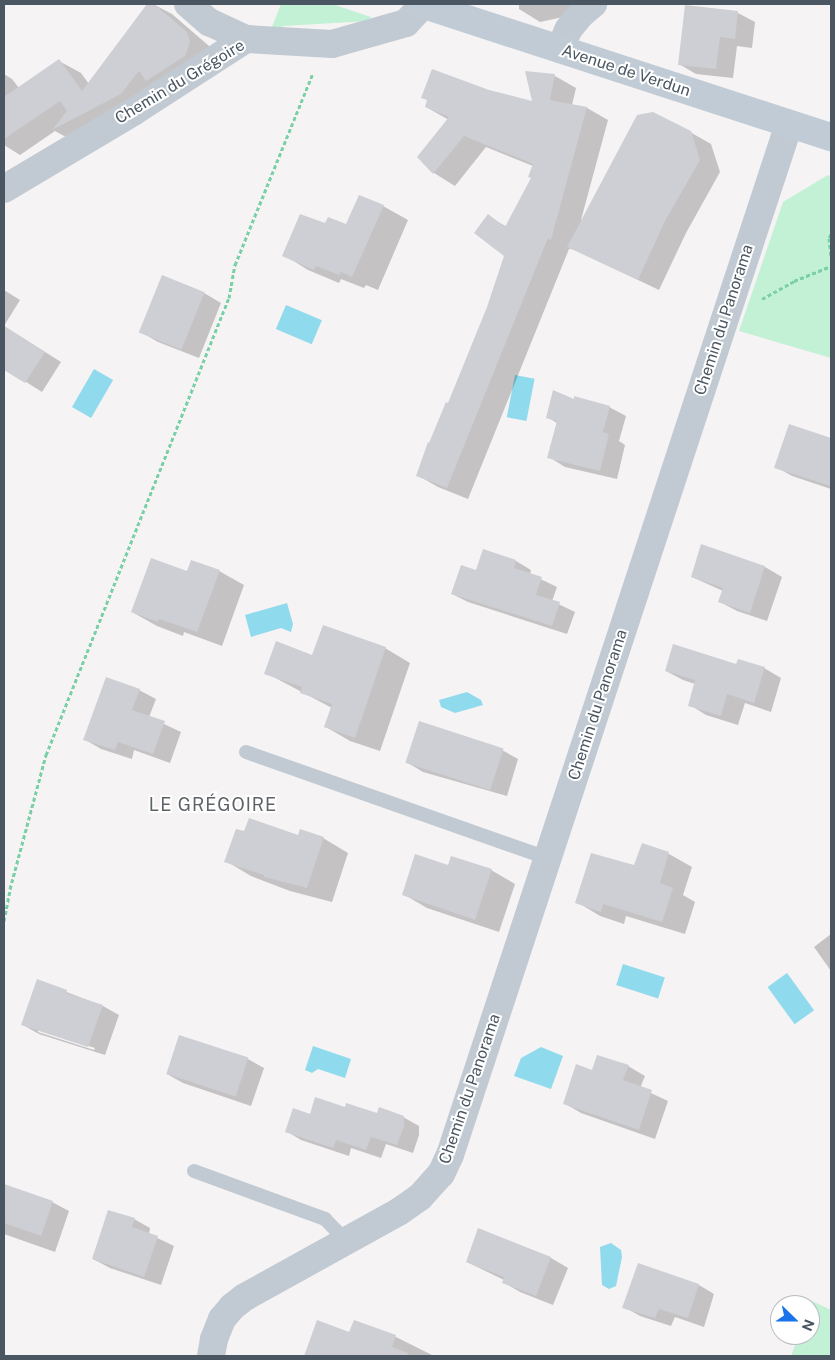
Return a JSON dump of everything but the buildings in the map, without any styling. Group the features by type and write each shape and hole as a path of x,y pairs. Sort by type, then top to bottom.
{"street":[{"path":"188,4 209,22 246,39"},
{"name":"Chemin du Grégoire","path":"4,189 133,112 246,39 332,44 406,23 422,4"},
{"name":"Avenue de Verdun","path":"422,4 831,137"},
{"path":"560,49 568,30 580,14 593,4"},
{"name":"Chemin du Panorama","path":"210,1356 216,1332 222,1319 232,1307 245,1297 348,1242 420,1197 441,1174 450,1155 789,124"}],"lane":[{"path":"246,752 548,858"},
{"path":"194,1171 325,1219 348,1242"}],"path":[{"path":"4,921 10,889 46,755 229,298 235,265 317,67"},
{"path":"831,234 829,238 831,258"},
{"path":"758,302 794,281 831,266"}],"green space":[{"path":"281,4 332,4 371,17 369,21 283,26 282,33 270,32"},
{"path":"828,175 831,177 831,358 739,331 783,202"},
{"path":"820,1305 831,1310 831,1356 791,1356 795,1345 820,1345"}],"water":[{"path":"286,305 322,320 312,344 276,329"},
{"path":"94,369 113,380 91,418 72,407"},
{"path":"515,375 535,379 526,421 507,417"},
{"path":"287,603 293,624 291,632 281,628 251,637 245,615"},
{"path":"467,692 481,700 483,705 455,713 441,707 439,700"},
{"path":"623,964 665,978 658,999 616,985"},
{"path":"787,973 814,1010 795,1024 768,987"},
{"path":"313,1046 351,1059 345,1078 318,1069 312,1073 305,1070"},
{"path":"541,1047 563,1056 551,1089 514,1076 521,1058"},
{"path":"611,1243 621,1250 622,1257 616,1286 609,1289 602,1285 600,1247"}],"district":[{"name":"LE GRÉGOIRE","path":"213,805"}]}
